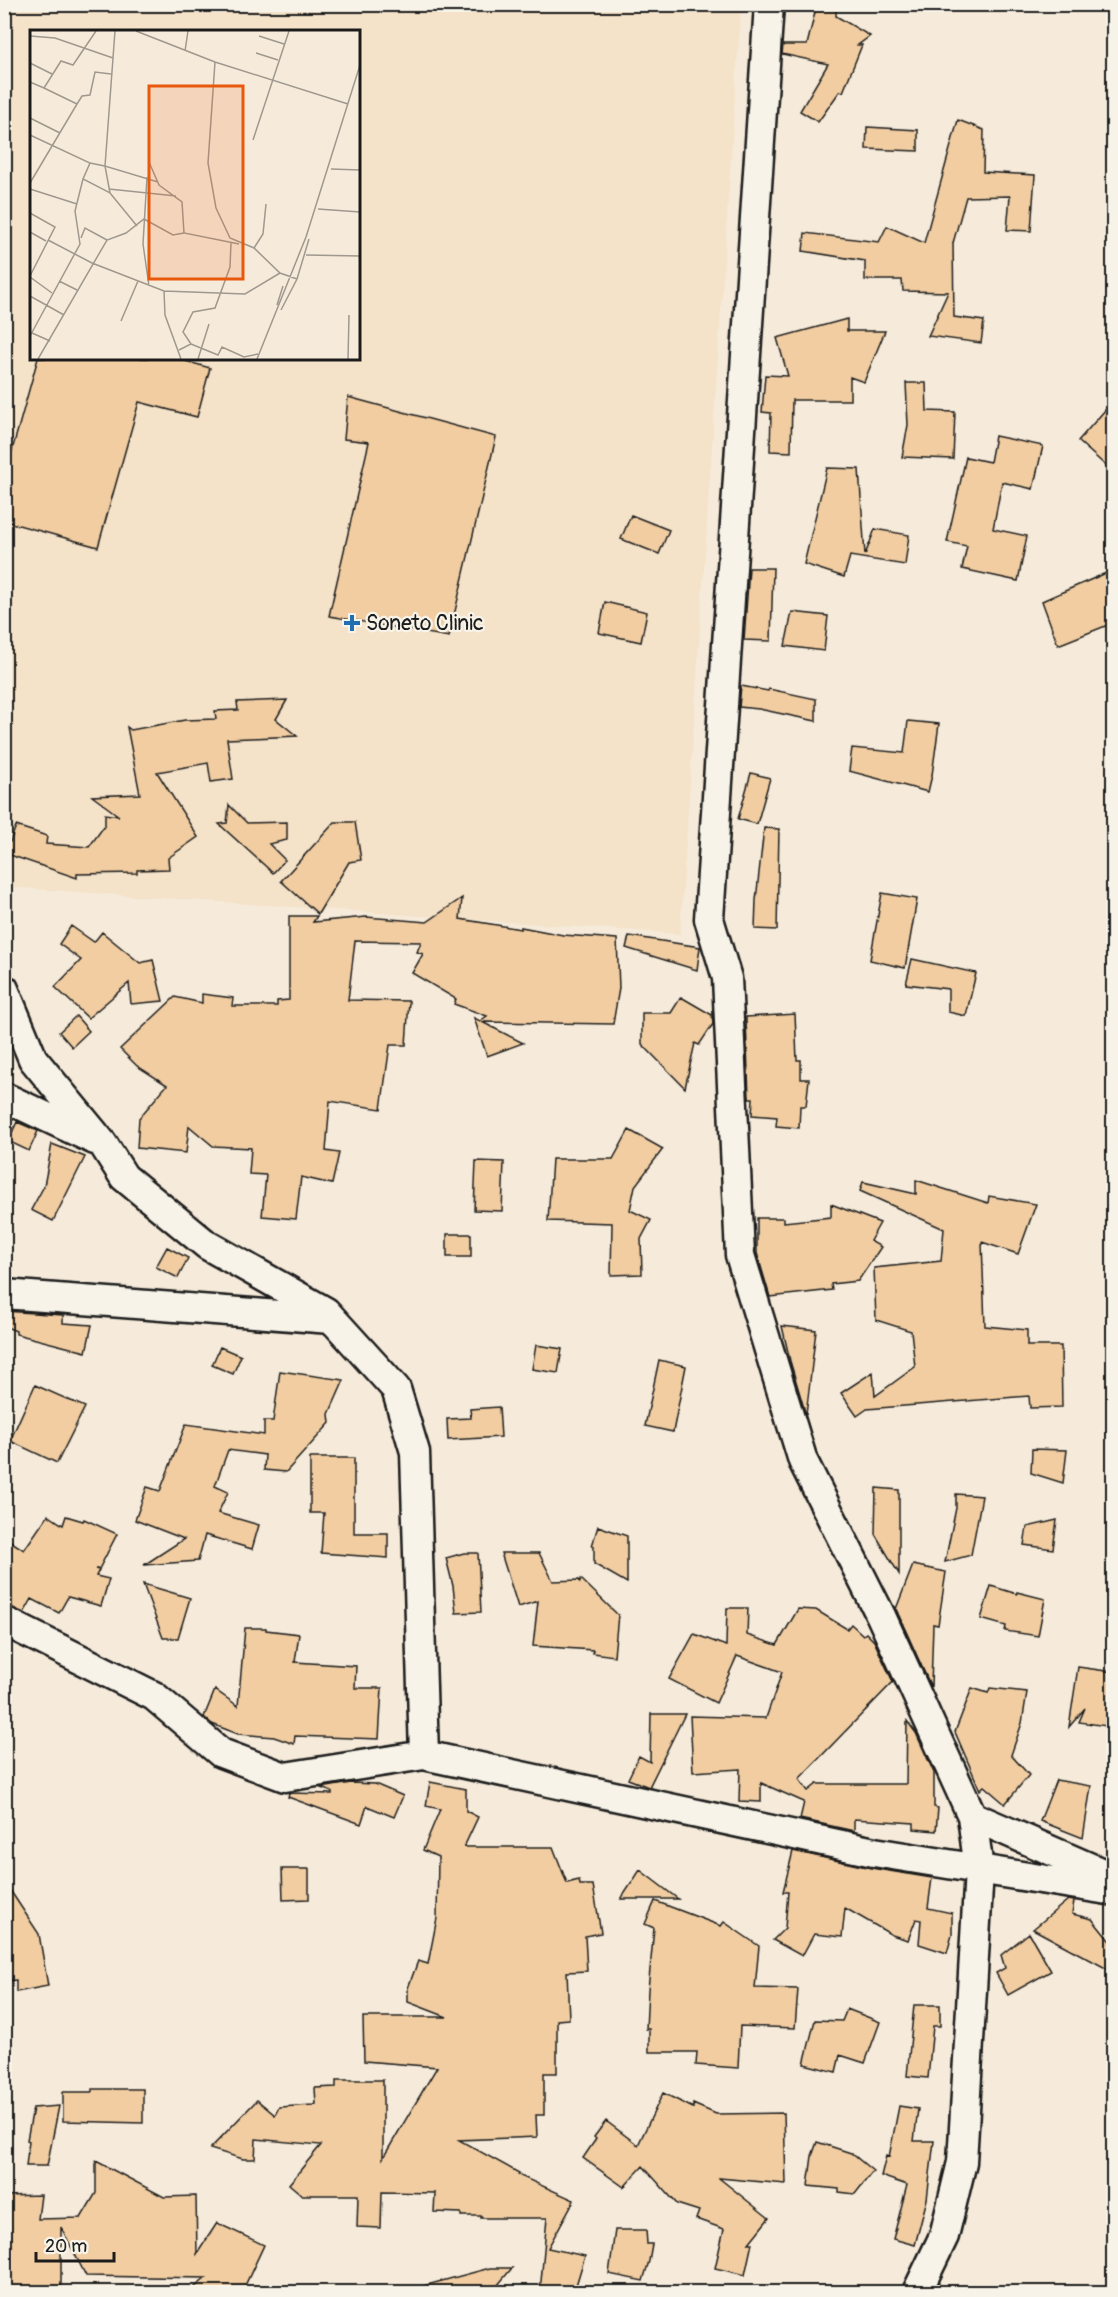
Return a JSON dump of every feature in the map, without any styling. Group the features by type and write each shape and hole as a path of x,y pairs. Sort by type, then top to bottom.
{"street":[{"path":"769,4 709,919 727,978 740,1255 803,1461 880,1616 972,1816 979,1870 962,2162 944,2236 917,2292"},
{"path":"4,989 33,1059 103,1144 124,1177 207,1245 326,1312 396,1389 415,1452 424,1755"},
{"path":"4,1098 103,1144"},
{"path":"4,1294 333,1319"},
{"path":"4,1621 154,1695 221,1753 285,1777 424,1755 874,1852 1113,1891"},
{"path":"972,1816 1113,1878"}],"shaded area":[{"name":"Soneto Clinic","path":"4,5 741,5 680,934 5,887"}],"building":[{"path":"817,4 836,6 836,16 870,36 858,45 862,45 843,92 840,91 818,122 800,111 828,64 782,54 783,45 807,45"},
{"path":"958,120 984,130 983,172 1035,175 1031,231 1007,230 1010,196 966,197 953,243 954,317 984,321 981,343 928,336 948,292 903,291 902,280 865,280 865,261 803,251 805,233 879,242 887,226 924,243"},
{"path":"867,127 918,130 918,151 866,149"},
{"path":"847,319 847,331 885,331 864,382 850,377 850,400 792,400 791,452 770,451 771,413 762,412 765,375 788,376 777,338"},
{"path":"37,360 182,360 210,368 197,417 139,402 98,547 4,521 4,479"},
{"path":"906,383 926,383 927,411 955,412 953,459 902,457 908,425"},
{"path":"348,397 496,437 449,637 329,616 369,442 344,439"},
{"path":"1113,401 1113,472 1078,441"},
{"path":"995,436 1043,446 1033,489 1002,482 993,529 1027,536 1018,581 962,569 967,546 947,542 966,457 990,462"},
{"path":"827,468 859,469 865,555 875,529 909,535 905,565 850,556 844,577 804,564"},
{"path":"631,515 669,530 659,554 621,539"},
{"path":"749,568 773,568 771,641 744,640"},
{"path":"1113,570 1113,623 1058,645 1042,601"},
{"path":"605,602 647,612 641,642 599,633"},
{"path":"792,612 828,616 824,651 785,646"},
{"path":"741,686 768,691 769,689 816,699 816,721 739,707"},
{"path":"287,700 276,719 297,736 227,739 233,779 211,782 208,763 157,772 198,837 168,858 169,869 137,870 137,873 77,874 77,878 4,853 4,841 10,842 16,826 47,836 46,844 89,847 105,825 105,814 119,816 92,796 140,794 127,727 131,730 185,720 216,719 215,711 238,710 237,702"},
{"path":"908,721 939,724 928,792 849,771 852,748 904,753"},
{"path":"751,773 770,778 757,824 738,819"},
{"path":"229,805 247,823 287,822 287,840 269,844 285,860 273,873 219,824 227,823"},
{"path":"335,822 355,822 361,860 349,862 318,914 281,881"},
{"path":"764,828 779,829 777,930 755,929"},
{"path":"882,893 917,899 905,968 870,960"},
{"path":"462,898 460,919 563,935 617,939 619,988 613,1024 482,1022 523,1043 487,1056 474,1018 480,1021 487,1016 454,1004 456,999 412,973 423,954 417,952 421,942 355,941 348,1000 409,1001 406,1045 390,1045 381,1109 330,1101 326,1151 339,1153 332,1184 301,1177 296,1219 262,1216 266,1175 249,1174 251,1148 213,1146 189,1126 186,1153 137,1148 139,1118 167,1085 137,1066 120,1049 175,997 202,1003 202,994 233,998 232,1006 277,1006 277,1001 289,1000 289,916 317,916 313,922 366,917 427,922"},
{"path":"71,926 94,942 102,932 140,963 153,960 163,1001 131,1004 129,983 88,1018 55,987 81,960 59,944"},
{"path":"629,936 700,947 697,970 626,948"},
{"path":"912,959 976,973 966,1016 948,1012 948,989 906,984"},
{"path":"681,997 712,1015 713,1024 699,1045 695,1043 685,1088 642,1044 642,1013 671,1013"},
{"path":"795,1014 797,1060 801,1060 801,1079 809,1079 806,1106 800,1106 799,1128 776,1126 777,1117 752,1115 753,1098 749,1098 746,1020 746,1017"},
{"path":"76,1016 89,1031 72,1047 59,1032"},
{"path":"17,1122 38,1131 29,1151 8,1141"},
{"path":"629,1130 663,1149 635,1186 630,1210 651,1220 641,1239 642,1274 611,1275 612,1223 548,1221 552,1159 613,1159"},
{"path":"52,1144 85,1157 53,1221 31,1210 44,1186"},
{"path":"476,1161 504,1162 502,1211 474,1210"},
{"path":"916,1180 988,1203 989,1196 1036,1204 1018,1254 982,1242 985,1326 1027,1330 1027,1346 1061,1346 1062,1407 1030,1408 1029,1396 867,1409 857,1416 841,1393 873,1372 875,1396 915,1367 911,1331 876,1320 874,1268 941,1261 944,1229 860,1191 863,1182 916,1194"},
{"path":"831,1204 880,1223 870,1241 881,1247 858,1281 831,1284 832,1290 770,1297 757,1253 757,1218 784,1218 784,1222 831,1217"},
{"path":"447,1234 471,1234 471,1257 447,1257"},
{"path":"167,1247 188,1258 178,1278 156,1267"},
{"path":"4,1311 63,1315 63,1323 92,1325 86,1352 16,1334 16,1331 4,1326"},
{"path":"782,1326 816,1330 806,1415 790,1361"},
{"path":"536,1345 562,1349 558,1373 532,1369"},
{"path":"220,1347 241,1356 233,1374 212,1365"},
{"path":"659,1360 686,1366 673,1432 645,1426"},
{"path":"280,1371 344,1380 329,1414 330,1423 286,1472 264,1470 265,1455 228,1450 215,1486 228,1492 218,1513 259,1525 252,1549 205,1535 198,1561 144,1565 184,1539 135,1520 147,1487 160,1491 186,1424 264,1435 264,1421 273,1421"},
{"path":"35,1385 85,1407 57,1463 10,1441"},
{"path":"499,1407 501,1437 448,1440 447,1419 471,1418 470,1409"},
{"path":"1032,1449 1067,1450 1063,1483 1031,1473"},
{"path":"310,1458 354,1458 354,1533 388,1533 388,1558 321,1553 324,1513 310,1513"},
{"path":"876,1488 899,1490 899,1574 875,1534"},
{"path":"956,1494 982,1496 971,1555 945,1562 956,1508"},
{"path":"48,1515 63,1525 66,1516 83,1521 84,1519 117,1534 99,1569 95,1569 99,1570 96,1576 109,1579 101,1606 68,1597 59,1613 32,1599 24,1613 4,1605 4,1537 24,1550"},
{"path":"1057,1520 1053,1549 1024,1545 1027,1527"},
{"path":"598,1526 627,1536 627,1583 594,1564 594,1546 592,1546"},
{"path":"464,1553 478,1553 481,1612 456,1613 453,1586 446,1558"},
{"path":"501,1553 539,1553 553,1581 579,1580 580,1582 581,1579 618,1615 614,1656 592,1653 593,1650 533,1646 538,1601 518,1607"},
{"path":"913,1565 946,1572 938,1625 933,1624 931,1687 896,1609"},
{"path":"143,1584 190,1598 178,1638 163,1638"},
{"path":"991,1586 1045,1599 1038,1636 1005,1631 1006,1626 981,1619"},
{"path":"727,1608 748,1608 747,1635 777,1645 798,1609 816,1610 847,1629 851,1624 874,1641 893,1682 799,1779 808,1791 817,1784 906,1784 907,1721 916,1733 934,1773 934,1807 938,1808 936,1831 914,1829 914,1823 854,1819 854,1831 800,1819 804,1802 761,1783 761,1802 739,1801 740,1769 693,1772 690,1716 766,1718 782,1672 737,1656 716,1703 669,1679 694,1634 726,1646"},
{"path":"245,1628 266,1628 266,1630 299,1634 295,1662 356,1666 355,1688 382,1688 379,1739 295,1736 294,1744 274,1737 238,1734 212,1724 204,1717 215,1690 238,1706"},
{"path":"1078,1667 1113,1672 1113,1727 1079,1722 1085,1708 1069,1727"},
{"path":"972,1688 988,1693 990,1688 1027,1692 1022,1723 1011,1755 1029,1775 1005,1804 984,1786 980,1790 955,1732"},
{"path":"651,1714 685,1714 649,1787 628,1779 639,1756 650,1762"},
{"path":"1056,1780 1091,1786 1083,1838 1040,1821"},
{"path":"430,1782 466,1789 466,1811 478,1817 464,1847 553,1847 567,1883 579,1880 580,1885 593,1885 601,1933 585,1936 587,1971 567,1972 569,2019 557,2020 557,2073 544,2073 544,2115 536,2115 537,2137 459,2140 519,2173 518,2175 574,2200 548,2248 585,2256 574,2292 540,2292 547,2218 481,2218 481,2216 461,2216 461,2213 434,2212 435,2193 382,2192 381,2228 357,2227 358,2195 302,2195 289,2184 321,2145 256,2139 255,2159 243,2159 210,2149 257,2100 275,2115 279,2107 316,2104 315,2088 336,2087 336,2080 383,2080 383,2158 437,2067 364,2061 363,2017 447,2017 408,2002 408,1988 418,1961 428,1964 437,1918 438,1857 423,1850 440,1809 426,1806"},
{"path":"351,1783 375,1784 403,1796 394,1817 367,1806 361,1824 288,1797 289,1793 332,1794 321,1788"},
{"path":"793,1851 871,1868 932,1878 928,1908 952,1913 952,1935 947,1953 919,1944 921,1920 916,1919 908,1940 892,1935 845,1908 842,1937 814,1934 802,1956 773,1940 785,1928 788,1892 783,1892"},
{"path":"282,1869 309,1869 309,1899 283,1900"},
{"path":"640,1870 678,1899 621,1899"},
{"path":"4,1881 39,1934 48,1986 16,1992 16,1980 5,1981"},
{"path":"1068,1900 1074,1901 1072,1914 1092,1919 1113,1945 1113,1972 1033,1929"},
{"path":"655,1901 721,1926 724,1922 759,1946 755,1988 798,1989 795,2028 740,2026 738,2068 696,2065 697,2052 649,2052 649,2029 646,2029 654,1928 645,1924"},
{"path":"1029,1933 1051,1971 1008,1995 996,1973 1005,1968 1001,1955"},
{"path":"914,2005 940,2005 940,2026 933,2026 928,2078 907,2076"},
{"path":"847,2009 880,2022 865,2063 840,2055 836,2072 804,2064 815,2020 842,2021"},
{"path":"92,2089 143,2089 143,2123 63,2121 63,2092 92,2092"},
{"path":"663,2093 693,2108 693,2104 716,2114 784,2113 786,2184 719,2178 769,2218 749,2243 752,2243 745,2275 715,2268 724,2229 696,2219 699,2211 677,2204 643,2166 624,2187 583,2158 606,2121 638,2145"},
{"path":"59,2106 47,2166 26,2166 29,2141 27,2140 33,2108"},
{"path":"899,2106 918,2109 914,2141 934,2141 927,2199 915,2245 893,2239 907,2185 881,2176 886,2156 889,2157"},
{"path":"817,2142 851,2153 873,2171 855,2194 839,2192 839,2189 808,2186 812,2156"},
{"path":"96,2161 164,2197 196,2196 197,2254 217,2223 264,2245 242,2292 189,2292 206,2278 86,2276 61,2227 61,2290 4,2292 4,2196 41,2195 38,2219 81,2218 96,2193"},
{"path":"615,2230 646,2230 647,2244 652,2244 643,2281 609,2274"},
{"path":"490,2268 512,2268 492,2292 424,2292 423,2286"}],"place":[{"name":"Soneto Clinic","path":"352,623"}]}
